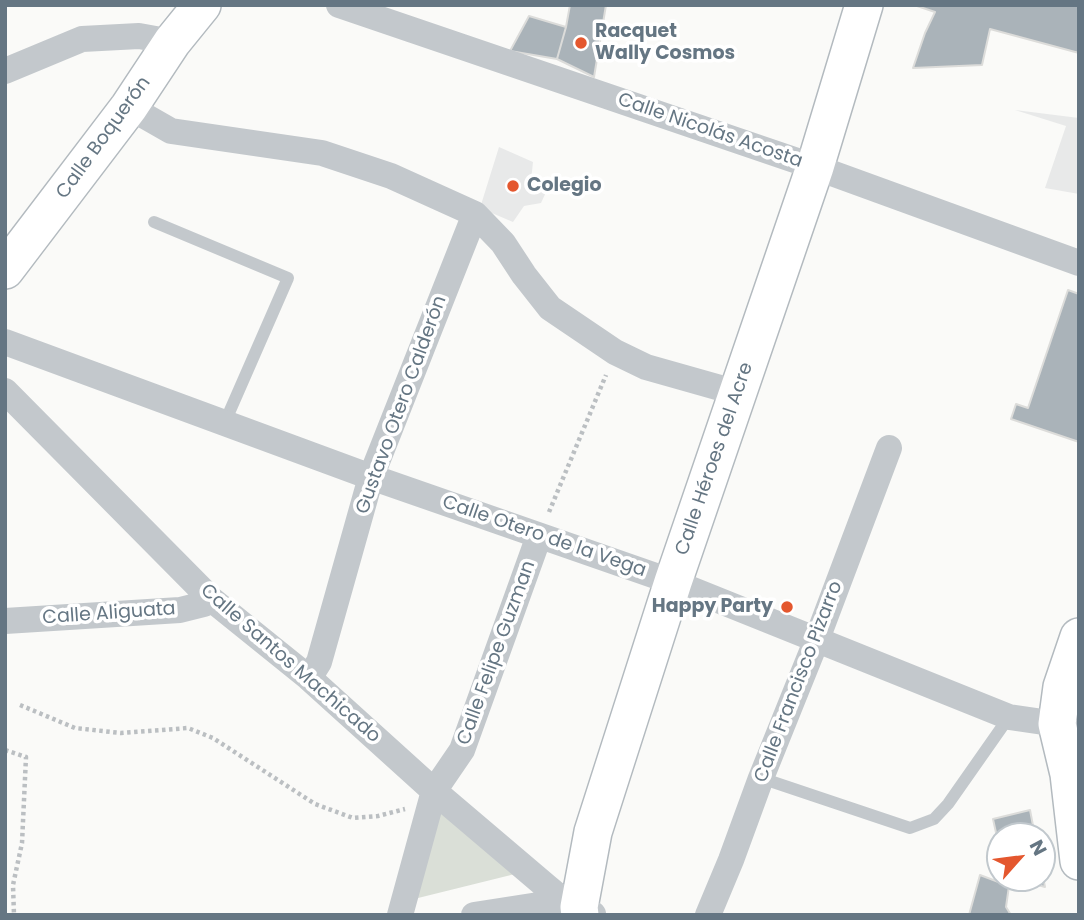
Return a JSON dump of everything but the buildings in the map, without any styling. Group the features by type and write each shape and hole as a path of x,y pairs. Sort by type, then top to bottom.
{"main road":[{"name":"Calle Boquerón","path":"5,270 129,107 172,42 202,5"},
{"name":"Calle Héroes del Acre","path":"579,909 593,832 673,582 815,167 864,5"},
{"path":"1079,637 1062,687 1079,861"}],"street":[{"name":"Calle Nicolás Acosta","path":"339,5 815,167 1079,263"},
{"path":"5,71 82,39 139,36 172,42"},
{"path":"129,107 171,131 322,153 391,176 475,214 503,243 550,308 615,352 646,366 738,393"},
{"name":"Gustavo Otero Calderón","path":"309,678 319,662 370,477 475,214"},
{"name":"Calle Otero de la Vega","path":"5,342 370,477 673,582 1009,717 1068,730"},
{"name":"Calle Santos Machicado","path":"5,391 211,599 309,678 431,797 579,909"},
{"name":"Calle Francisco Pizarro","path":"708,915 732,860 761,778 889,449"},
{"name":"Calle Felipe Guzman","path":"400,915 431,797 462,750 539,536"},
{"name":"Calle Aliguata","path":"5,621 180,610 204,604 211,599"},
{"path":"474,915 579,909"}],"lane":[{"path":"154,222 288,278 225,422"},
{"path":"761,778 910,828 934,819 948,804 1009,717"}],"path":[{"name":"Calle Felipe Guzman","path":"539,536 615,352"},
{"path":"20,705 75,728 121,733 188,728 213,738 314,804 353,818 378,816 431,797"},
{"path":"5,750 26,757 22,844 13,885 14,915"}],"shaded area":[{"path":"1015,110 1079,118 1079,194 1045,188 1066,126"},
{"name":"Colegio","path":"499,147 533,162 531,181 547,190 541,203 524,206 513,222 480,208"},
{"path":"439,811 515,874 410,900"}],"place":[{"name":"Racquet Wally Cosmos","path":"581,43"},
{"name":"Colegio","path":"513,186"},
{"name":"Happy Party","path":"787,607"}]}
